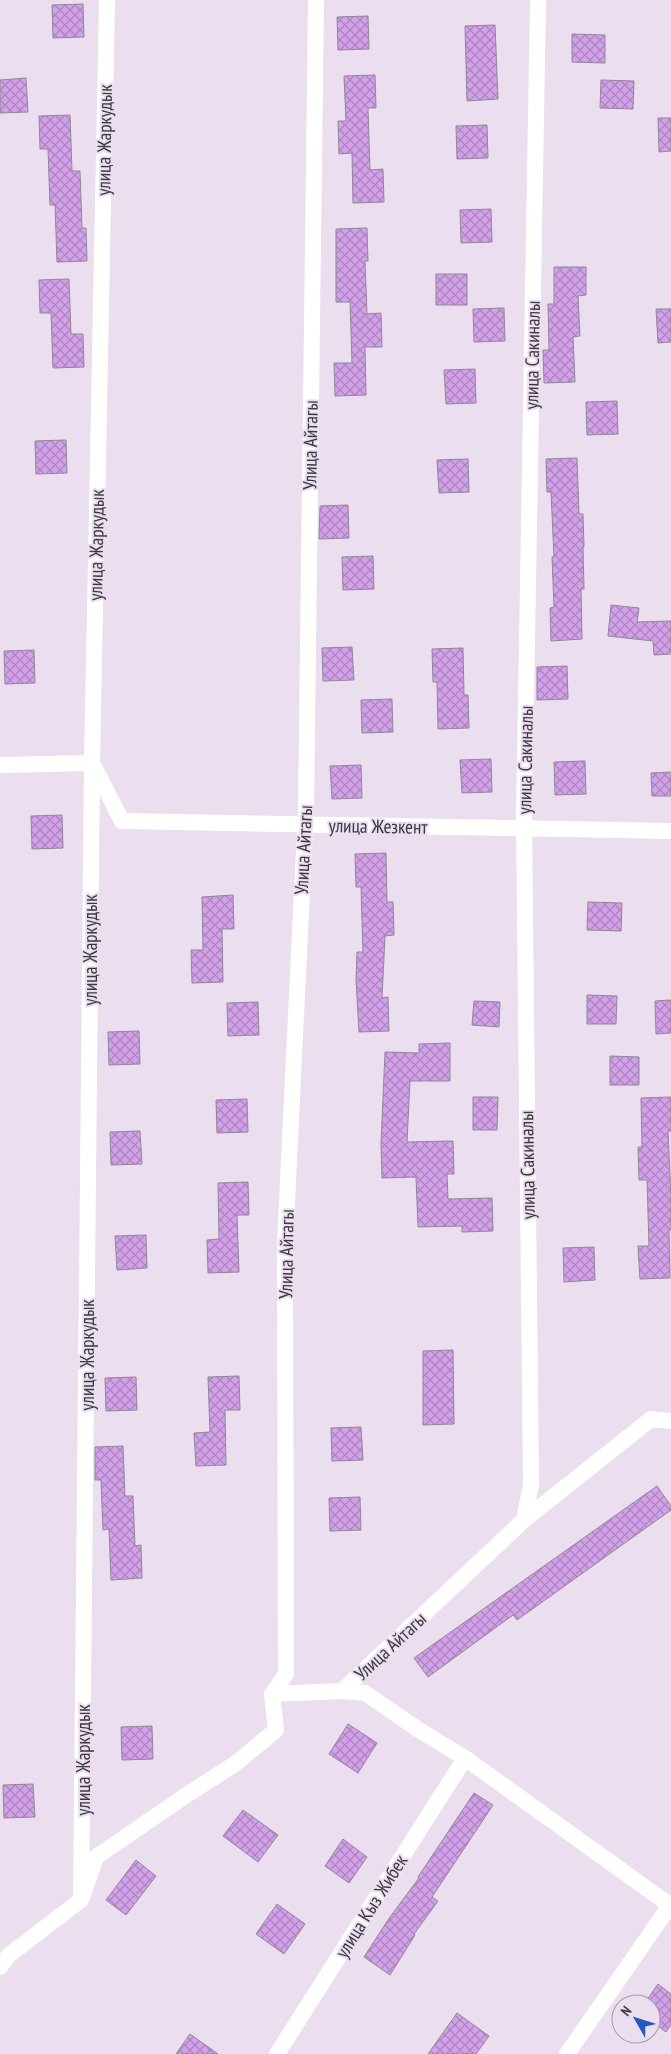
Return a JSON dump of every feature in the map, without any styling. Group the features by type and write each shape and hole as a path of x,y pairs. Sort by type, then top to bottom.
{"street":[{"name":"улица Жаркудык","path":"81,1900 92,763 107,0"},
{"name":"Улица Айтагы","path":"272,1694 286,1674 285,1243 305,824 316,0"},
{"name":"улица Сакиналы","path":"524,1520 531,1485 524,828 538,0"},
{"path":"0,765 92,763"},
{"name":"улица Жезкент","path":"92,763 122,821 671,831"},
{"name":"Улица Айтагы","path":"342,1691 524,1520 651,1419 671,1421"},
{"name":"Улица Айтагы","path":"272,1694 342,1691 366,1693 419,1730 465,1758 671,1905"},
{"path":"0,1967 9,1955 81,1900 96,1857 235,1764 276,1730 272,1694"},
{"name":"улица Кыз Жибек","path":"277,2054 465,1758"},
{"path":"567,2054 671,1905"}],"building":[{"path":"83,4 84,37 53,38 52,5"},
{"path":"368,16 369,49 338,50 337,17"},
{"path":"495,25 498,99 467,101 465,26"},
{"path":"572,34 605,35 605,63 572,62"},
{"path":"375,75 376,108 368,108 370,170 383,169 384,202 353,203 352,153 339,154 338,121 346,121 344,76"},
{"path":"26,78 28,112 0,113 0,80"},
{"path":"601,80 634,81 633,109 600,108"},
{"path":"70,115 72,171 80,171 82,228 86,228 87,261 57,262 55,205 50,205 48,149 40,149 39,116"},
{"path":"658,118 671,118 671,151 659,152"},
{"path":"487,125 488,158 457,159 456,126"},
{"path":"491,209 492,242 461,243 460,210"},
{"path":"367,228 368,261 365,261 367,314 381,313 382,347 365,347 366,395 335,396 334,363 352,363 350,302 336,302 336,229"},
{"path":"554,267 586,267 586,295 578,296 580,336 573,337 575,382 544,383 543,350 549,350 548,304 554,304"},
{"path":"436,274 467,274 467,305 436,305"},
{"path":"69,279 71,334 83,334 84,367 53,368 51,313 40,313 39,280"},
{"path":"504,308 505,341 474,342 473,309"},
{"path":"656,309 671,309 671,342 658,343"},
{"path":"475,369 476,403 446,404 444,370"},
{"path":"617,401 618,434 587,435 586,402"},
{"path":"66,440 67,473 36,474 35,441"},
{"path":"577,458 579,514 583,514 584,547 584,589 581,589 582,639 551,641 550,608 554,607 552,557 554,557 551,492 547,492 546,459"},
{"path":"468,459 469,492 439,493 437,460"},
{"path":"348,505 349,538 319,539 320,506"},
{"path":"373,556 374,589 343,590 342,557"},
{"path":"611,605 639,608 637,622 671,621 671,654 654,655 653,641 608,636"},
{"path":"352,647 354,680 323,681 322,648"},
{"path":"463,648 464,695 468,695 469,728 438,729 437,682 433,682 432,649"},
{"path":"34,650 35,683 5,684 4,651"},
{"path":"567,666 568,699 537,700 537,667"},
{"path":"392,699 393,732 362,733 361,700"},
{"path":"491,759 492,792 462,793 460,760"},
{"path":"585,761 586,794 555,795 554,762"},
{"path":"361,765 362,798 332,799 330,766"},
{"path":"671,772 671,796 652,796 651,773"},
{"path":"62,815 63,848 32,849 31,816"},
{"path":"386,853 387,902 393,902 394,935 385,936 382,998 388,997 389,1031 359,1032 356,980 357,952 363,952 361,887 356,887 355,854"},
{"path":"233,895 234,929 222,929 223,982 192,983 191,950 203,950 202,897"},
{"path":"588,902 622,903 621,931 587,930"},
{"path":"587,995 617,996 616,1024 587,1024"},
{"path":"671,1000 671,1033 656,1034 655,1001"},
{"path":"474,1001 500,1002 499,1027 472,1025"},
{"path":"258,1002 259,1035 228,1036 227,1003"},
{"path":"139,1031 140,1064 109,1065 108,1032"},
{"path":"450,1043 450,1081 410,1081 407,1142 453,1141 454,1174 447,1174 448,1199 492,1198 493,1231 462,1232 462,1226 418,1227 416,1177 382,1178 381,1144 385,1052 419,1053 419,1044"},
{"path":"610,1056 639,1057 639,1085 610,1085"},
{"path":"473,1097 498,1097 497,1130 473,1130"},
{"path":"671,1097 671,1131 668,1131 671,1197 671,1230 669,1230 670,1278 640,1279 638,1246 649,1246 647,1180 639,1180 638,1147 642,1147 641,1098"},
{"path":"247,1099 248,1132 217,1133 216,1100"},
{"path":"140,1131 142,1164 111,1165 110,1132"},
{"path":"248,1182 249,1215 237,1215 239,1272 208,1273 207,1240 219,1239 218,1183"},
{"path":"146,1235 147,1268 117,1270 115,1236"},
{"path":"594,1247 595,1280 564,1282 563,1248"},
{"path":"453,1350 454,1424 423,1425 423,1351"},
{"path":"239,1376 240,1410 225,1410 226,1465 196,1466 194,1433 210,1432 208,1377"},
{"path":"136,1377 137,1410 106,1411 105,1378"},
{"path":"361,1427 363,1460 332,1461 331,1428"},
{"path":"123,1446 125,1496 133,1496 135,1546 141,1545 142,1578 111,1580 109,1529 103,1530 101,1480 95,1480 95,1447"},
{"path":"657,1486 671,1506 671,1510 517,1620 513,1615 428,1677 414,1658"},
{"path":"360,1497 361,1530 330,1531 329,1498"},
{"path":"348,1724 377,1743 358,1773 329,1754"},
{"path":"152,1726 153,1759 122,1760 121,1727"},
{"path":"33,1784 35,1817 4,1818 3,1785"},
{"path":"474,1793 493,1805 432,1897 438,1901 414,1934 390,1975 364,1957 390,1917 419,1878"},
{"path":"243,1810 278,1835 258,1862 223,1836"},
{"path":"343,1839 367,1857 349,1883 325,1866"},
{"path":"136,1860 156,1876 126,1915 106,1900"},
{"path":"277,1904 305,1924 284,1954 256,1934"},
{"path":"658,1984 671,1994 671,2025 666,2032 661,2028 661,1994 651,1994"},
{"path":"457,2013 489,2036 476,2054 428,2054"},
{"path":"190,2034 218,2054 176,2054"}]}
